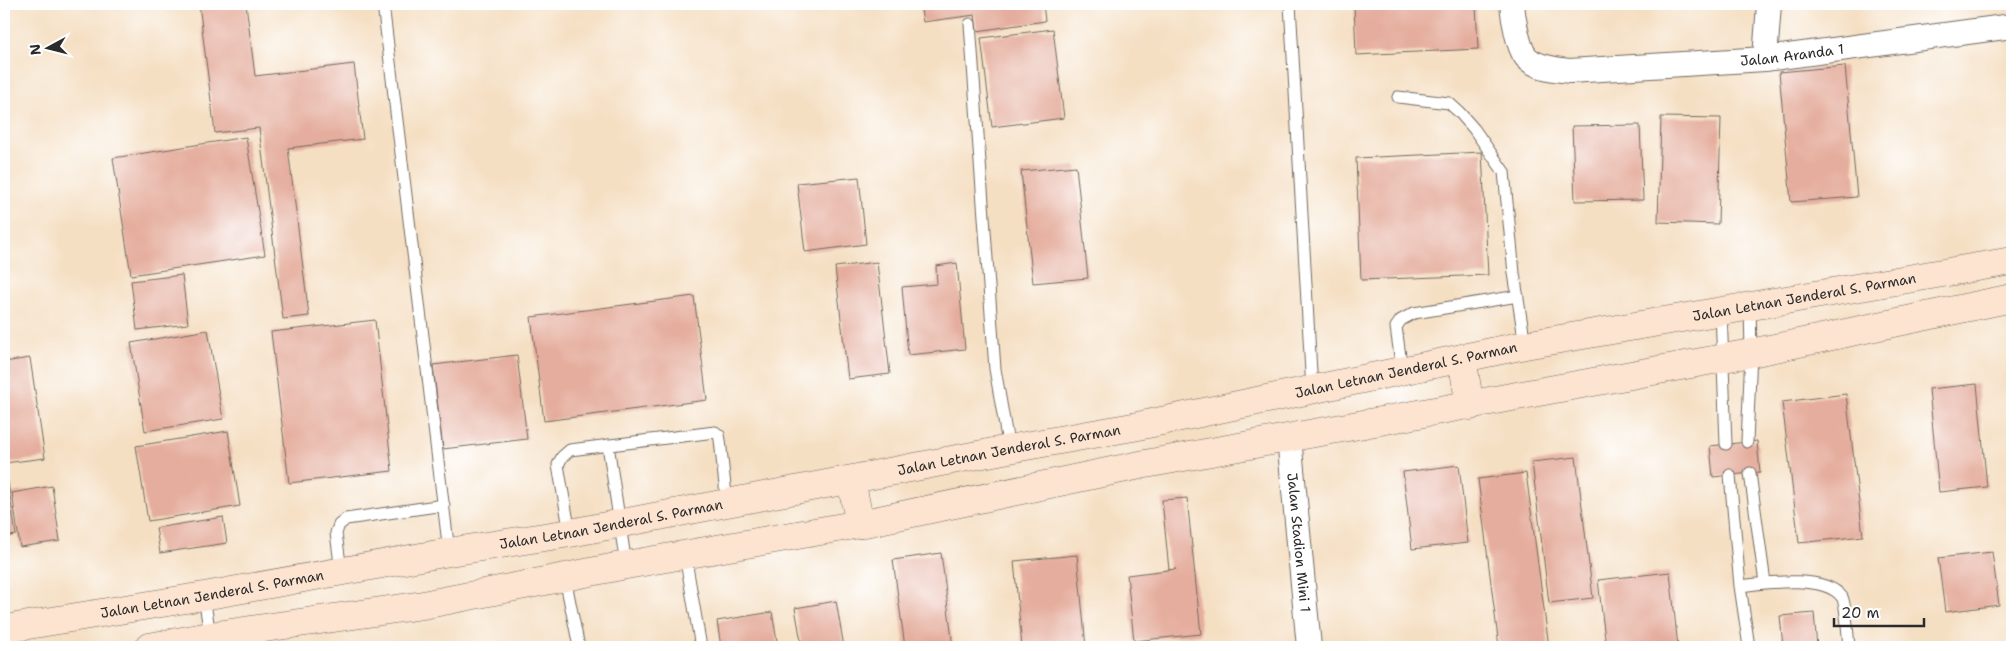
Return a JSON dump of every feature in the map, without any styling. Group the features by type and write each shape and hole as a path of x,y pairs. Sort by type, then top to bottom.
{"street":[{"name":"Jalan Aranda 1","path":"1512,4 1518,38 1527,58 1546,67 1569,72 1764,59 2012,26"},
{"path":"1764,59 1769,4"},
{"name":"Jalan Letnan Jenderal S. Parman","path":"4,629 204,596 449,552 570,533 1132,427 1525,346 1721,310 2012,261"},
{"path":"149,647 211,642 423,605 626,565 860,524 1140,465 1751,353 2012,298"},
{"path":"1462,358 1470,406"},
{"path":"1132,427 1140,465"},
{"name":"Jalan Stadion Mini 1","path":"1289,438 1309,647"},
{"path":"851,480 860,524"}],"lane":[{"path":"383,4 449,552"},
{"path":"1290,4 1312,390"},
{"path":"970,24 995,369 1008,449"},
{"path":"1398,97 1448,103 1474,128 1504,172 1525,346"},
{"path":"1402,371 1396,328 1401,320 1414,313 1518,296"},
{"path":"1747,442 1751,353 1750,306"},
{"path":"1721,310 1726,444"},
{"path":"570,533 558,465 562,457 570,450 715,432 719,435 720,440 727,504"},
{"path":"608,445 618,524 626,565"},
{"path":"1750,473 1765,583"},
{"path":"1730,475 1740,586 1749,647"},
{"path":"341,571 336,533 339,525 346,519 444,505"},
{"path":"685,555 702,647"},
{"path":"565,578 579,647"},
{"path":"1740,586 1765,583 1809,583 1832,588 1843,598 1849,647"},
{"path":"204,596 211,642"}],"building":[{"path":"199,4 246,4 255,76 354,64 363,139 288,148 309,316 283,319 259,128 215,133"},
{"path":"920,4 1043,4 1045,21 977,31 975,15 923,22"},
{"path":"1354,4 1476,4 1478,49 1356,55"},
{"path":"1053,29 1064,118 992,127 981,38"},
{"path":"1845,66 1857,197 1791,202 1779,72"},
{"path":"1661,117 1721,118 1718,224 1658,222"},
{"path":"1640,125 1643,200 1575,201 1572,126"},
{"path":"246,137 265,255 131,275 113,158"},
{"path":"1482,152 1488,275 1361,280 1356,158"},
{"path":"1076,166 1088,278 1033,283 1021,171"},
{"path":"859,177 866,244 805,252 797,183"},
{"path":"877,262 890,374 848,379 835,267"},
{"path":"957,263 965,349 908,355 902,287 937,284 936,266"},
{"path":"182,275 188,324 137,330 131,281"},
{"path":"694,296 707,400 544,421 531,317"},
{"path":"375,320 392,471 289,483 271,332"},
{"path":"208,330 223,419 145,431 131,343"},
{"path":"517,355 527,439 443,449 433,365"},
{"path":"30,358 45,458 5,463 4,362"},
{"path":"1977,384 1987,487 1939,492 1929,389"},
{"path":"1846,394 1863,536 1799,543 1782,402"},
{"path":"228,431 240,506 148,521 136,446"},
{"path":"1757,441 1760,472 1713,477 1710,446"},
{"path":"1576,457 1593,598 1549,603 1532,462"},
{"path":"4,464 16,535 4,537"},
{"path":"1459,465 1468,543 1412,549 1403,472"},
{"path":"1526,473 1549,647 1499,647 1478,479"},
{"path":"52,486 60,541 20,547 12,493"},
{"path":"1187,498 1201,634 1134,641 1127,575 1169,570 1162,500"},
{"path":"223,517 227,543 160,553 156,528"},
{"path":"1992,552 1999,605 1945,612 1938,558"},
{"path":"941,553 953,647 905,647 893,560"},
{"path":"1077,555 1086,647 1022,647 1014,561"},
{"path":"1670,572 1678,647 1606,647 1598,580"},
{"path":"836,601 844,647 802,647 795,608"},
{"path":"772,612 778,647 721,647 717,621"},
{"path":"1814,613 1817,647 1783,647 1780,616"}]}
